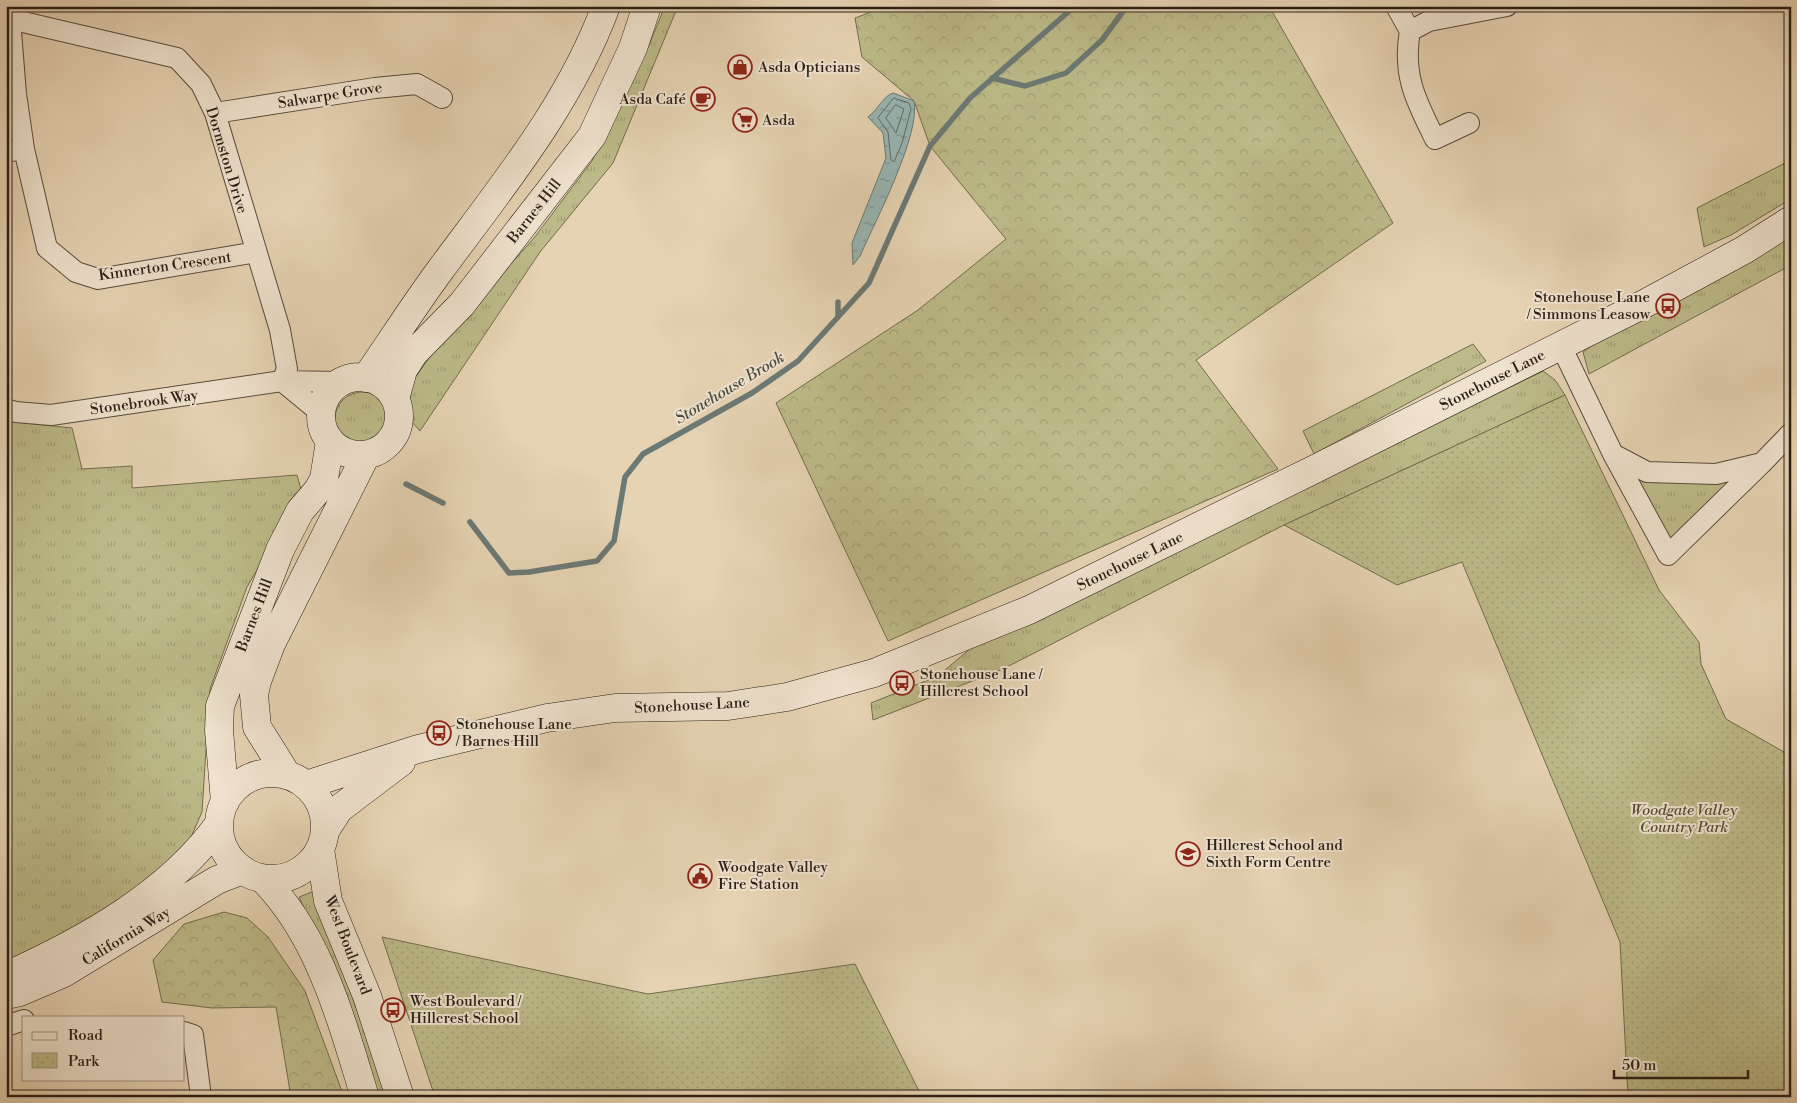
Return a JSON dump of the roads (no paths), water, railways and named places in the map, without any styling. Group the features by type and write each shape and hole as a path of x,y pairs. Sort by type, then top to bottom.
{"main road":[{"path":"354,380 378,382 388,389 395,399 399,411 395,434 381,449 366,455 351,454 339,449 330,441 322,424 322,414 328,396 354,380 440,271 537,140 594,40 606,6"},
{"name":"Barnes Hill","path":"395,399 403,370 414,353 462,304 592,136 633,48 647,6"},
{"name":"Stonehouse Lane","path":"297,780 547,718 615,708 728,706 787,697 874,673 1029,610 1562,346 1744,250 1791,220"},
{"name":"Barnes Hill","path":"222,813 220,706 280,550 300,511 318,490 324,479 330,441"},
{"name":"Barnes Hill","path":"297,780 257,727 254,695 257,681 271,644 366,455"},
{"name":"Stonehouse Lane","path":"323,840 339,809 418,749"},
{"path":"252,874 274,879 296,873 314,859 323,840 322,806 297,780 263,774 252,777 232,791 222,813 225,850 252,874 282,898 310,946 338,1009 365,1097"},
{"name":"California Way","path":"6,976 59,953 157,890 200,850 222,813"},
{"name":"West Boulevard","path":"323,840 328,901 367,996 400,1097"},
{"name":"California Way","path":"6,995 20,992 62,974 217,880 252,874"}],"street":[{"path":"1396,6 1410,32 1407,50 1409,79 1435,139 1469,123"},
{"path":"1410,32 1429,21 1508,6"},
{"name":"Dormston Drive","path":"8,18 177,58 201,84 215,113 280,330 287,369 282,381"},
{"name":"Kinnerton Crescent","path":"8,18 16,94 15,151 47,248 76,272 98,279 256,252"},
{"name":"Salwarpe Grove","path":"215,113 375,88 417,84 442,98"},
{"path":"1562,346 1613,454 1668,556 1791,433"},
{"name":"Stonebrook Way","path":"6,409 16,412 50,415 282,381 354,380"},
{"path":"282,381 322,414"},
{"path":"1613,454 1647,472 1716,474 1762,463"},
{"path":"6,1026 22,1021"},
{"path":"185,1032 193,1035 201,1097"}],"water":[{"path":"893,93 914,101 911,134 886,201 860,256 853,265 852,243 886,158 883,133 868,117 886,97"}],"waterway":[{"name":"Stonehouse Brook","path":"470,522 509,573 529,572 597,561 614,541 625,477 643,454 752,393 798,361 869,283 930,146 970,98 1075,6"},
{"path":"992,78 1025,86 1066,73 1102,40 1127,6"},
{"path":"838,302 838,317"},
{"name":"Stonehouse Brook","path":"6,450 10,452"},
{"name":"Stonehouse Brook","path":"406,484 443,503"}],"place":[{"name":"Asda Opticians","path":"740,67"},
{"name":"Asda Café","path":"703,99"},
{"name":"Asda","path":"745,120"},
{"name":"Stonehouse Lane / Simmons Leasow","path":"1668,306"},
{"name":"Stonehouse Lane / Hillcrest School","path":"902,683"},
{"name":"Stonehouse Lane / Barnes Hill","path":"439,733"},
{"name":"Hillcrest School and Sixth Form Centre","path":"1188,854"},
{"name":"Woodgate Valley Fire Station","path":"700,876"},
{"name":"West Boulevard / Hillcrest School","path":"393,1010"}],"park label":[{"name":"Woodgate Valley Country Park","path":"1684,818"}]}
